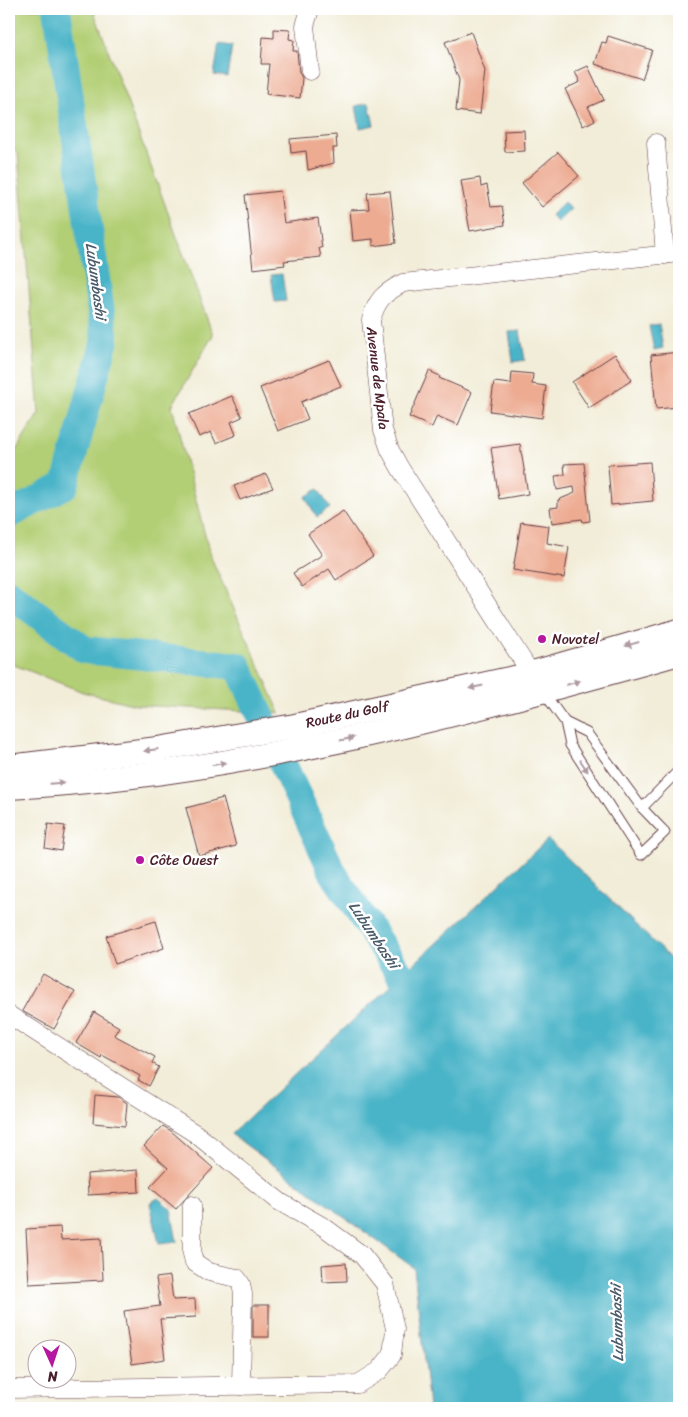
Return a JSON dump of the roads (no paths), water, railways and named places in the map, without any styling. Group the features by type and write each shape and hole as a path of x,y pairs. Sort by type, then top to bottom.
{"main road":[{"name":"Route du Golf","path":"9,767 129,754 269,731 536,682 679,631"},
{"path":"9,787 162,772 275,754 362,736 536,682 679,653"}],"street":[{"path":"310,9 305,26 310,71"},
{"path":"656,143 672,254"},
{"name":"Avenue de Mpala","path":"536,682 390,450 383,430 371,320 375,306 385,293 403,283 672,254"},
{"path":"9,1015 196,1134 280,1202 324,1227 362,1255 382,1279 387,1289 395,1329 392,1355 379,1371 358,1384 9,1389"},
{"path":"192,1205 192,1254 194,1262 209,1272 237,1278 242,1284 241,1386"}],"lane":[{"path":"536,682 565,722 570,745 641,855 665,832 642,808 587,734 565,722"},
{"path":"642,808 679,770"}],"water":[{"path":"219,44 232,46 227,77 214,75"},
{"path":"369,103 374,125 360,128 356,106"},
{"path":"564,202 571,209 557,222 551,215"},
{"path":"282,274 286,301 275,302 271,275"},
{"path":"659,324 663,348 654,350 649,326"},
{"path":"520,331 525,360 513,362 509,332"},
{"path":"318,489 330,508 317,517 305,497"},
{"path":"548,839 679,967 679,1408 429,1408 414,1268 231,1134"},
{"path":"158,1198 171,1209 177,1242 159,1244 150,1203"}],"waterway":[{"name":"Lubumbashi","path":"9,515 65,485 105,340 57,9"},
{"name":"Lubumbashi","path":"9,593 85,650 238,666 333,873 422,1007"}],"place":[{"name":"Novotel","path":"542,639"},
{"name":"Côte Ouest","path":"140,860"}]}
